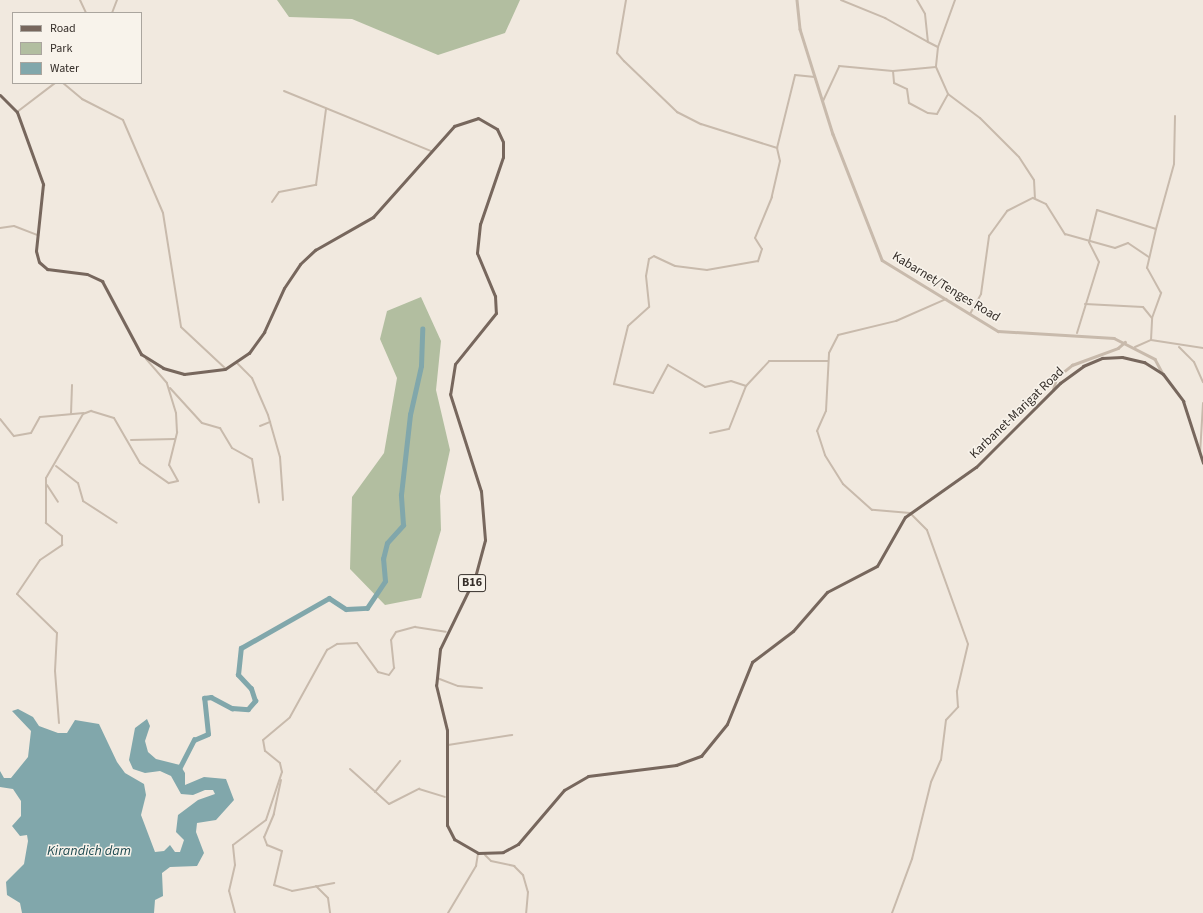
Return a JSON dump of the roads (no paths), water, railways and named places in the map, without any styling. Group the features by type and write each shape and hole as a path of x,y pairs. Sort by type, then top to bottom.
{"main road":[{"path":"0,95 17,112 43,184 37,257 43,266 95,276 106,286 126,332 146,359"},
{"name":"B16","path":"146,359 184,374 226,369 237,363 260,338 300,264 315,250 373,217 454,126 478,118 494,125 504,149 478,240 480,264 495,296 496,313 487,328 460,354 450,389 484,502 485,540 475,576 446,632 437,678 448,745 445,817 454,839 478,853 485,855"},
{"name":"Karbanet-Marigat Road","path":"485,855 512,848 527,838 564,790 584,778 618,770 676,765 700,756 727,724 752,662 793,631 827,592 877,566 910,513 986,459 1053,390 1075,371 1102,358 1138,360 1163,374 1183,401 1203,463"}],"street":[{"path":"80,0 86,12"},
{"path":"112,12 117,0"},
{"path":"626,0 617,53 663,100 701,124 777,148"},
{"name":"Kabarnet/Tenges Road","path":"797,0 798,20 848,178 882,260 970,314 1003,332 1077,333 1125,342 1159,362 1163,374"},
{"path":"841,0 885,18 938,47"},
{"path":"918,0 926,14 928,42"},
{"path":"955,0 938,47 936,67 948,94 980,118 1019,157 1034,180 1035,198"},
{"path":"823,101 838,66 893,71 936,67"},
{"path":"893,71 894,83 907,89 909,103 928,113 937,114 948,94"},
{"path":"746,386 731,381 705,387 670,365 653,393 614,384 628,326 649,307 646,276 652,257 675,266 707,270 752,264 761,258 762,249 755,238 778,175 780,156 777,148 795,75 816,77"},
{"path":"17,112 54,84"},
{"path":"64,84 82,99 119,116 125,123 163,213 181,327 226,369"},
{"path":"284,91 431,151"},
{"path":"272,202 279,192 316,185 326,109"},
{"path":"1150,340 1152,318 1161,290 1147,268 1174,164 1175,116"},
{"path":"1035,198 1046,204 1065,234 1089,242 1115,248 1128,243 1149,257"},
{"path":"970,314 981,294 989,236 1007,211 1035,198"},
{"path":"1077,333 1099,262 1089,242 1099,209 1156,229"},
{"path":"0,228 14,226 38,235"},
{"path":"892,913 912,859 931,782 941,760 946,720 958,707 959,680 968,648 934,542 910,513 872,510 844,484 825,455 817,431 826,411 828,361 832,343 845,330 896,321 946,299"},
{"path":"1085,304 1143,307 1152,318"},
{"path":"1134,347 1150,340 1178,346 1203,348"},
{"path":"1053,390 1056,378 1072,365 1118,348 1125,342"},
{"path":"1178,346 1194,362 1203,382"},
{"path":"146,359 169,388 202,424 220,428 232,448 252,459 258,502"},
{"path":"710,433 729,429 746,386 772,360 828,361"},
{"path":"237,363 255,384 270,422 283,471 283,500"},
{"path":"71,414 72,385"},
{"path":"0,419 14,436 31,433 40,417 85,412 109,416 129,439 140,463 171,484 179,479 169,465 178,418 169,388"},
{"path":"1200,455 1203,403"},
{"path":"59,723 55,671 57,634 52,625 24,605 17,594 40,560 63,542 62,536 46,524 46,484 48,473 56,466 85,412"},
{"path":"260,426 270,422"},
{"path":"129,439 140,442 175,439"},
{"path":"56,466 78,483 83,501 117,523"},
{"path":"46,484 58,502"},
{"path":"334,882 292,891 273,884 278,875 282,852 267,845 264,837 274,814 282,766 264,750 263,740 290,717 330,648 345,642 357,643 378,672 389,675 394,668 391,644 396,632 415,627 446,632"},
{"path":"437,678 458,686 482,688"},
{"path":"448,745 512,735"},
{"path":"374,792 400,762"},
{"path":"350,769 374,792 390,804 419,789 445,797"},
{"path":"235,913 228,891 235,865 233,845 266,820 281,777"},
{"path":"448,913 476,866 478,853"},
{"path":"485,855 491,861 514,866 523,875 528,892 526,913"},
{"path":"315,886 328,898 330,913"}],"water":[{"name":"Kirandich dam","path":"18,709 33,717 39,726 58,733 67,733 75,720 99,724 117,762 125,773 144,784 146,795 141,815 155,852 164,851 170,845 175,852 180,852 184,840 176,832 178,815 198,800 215,794 213,790 205,790 193,795 181,794 171,776 160,771 145,773 133,769 129,760 135,728 147,719 150,726 145,741 148,752 156,759 180,765 185,773 185,785 204,777 226,779 234,800 216,820 197,823 196,832 204,853 197,866 170,867 162,873 163,896 155,900 154,913 22,913 20,903 7,895 6,882 24,864 28,841 27,835 20,836 12,826 21,816 21,801 13,789 0,787 0,771 4,778 11,778 28,757 31,731 12,711"}],"waterway":[{"path":"179,769 194,740 208,734 204,698 211,697 232,708 248,709 255,701 251,689 238,675 241,648 329,598 346,609 367,608 385,581 383,559 387,543 403,525 401,495 410,415 421,366 422,329"}]}
